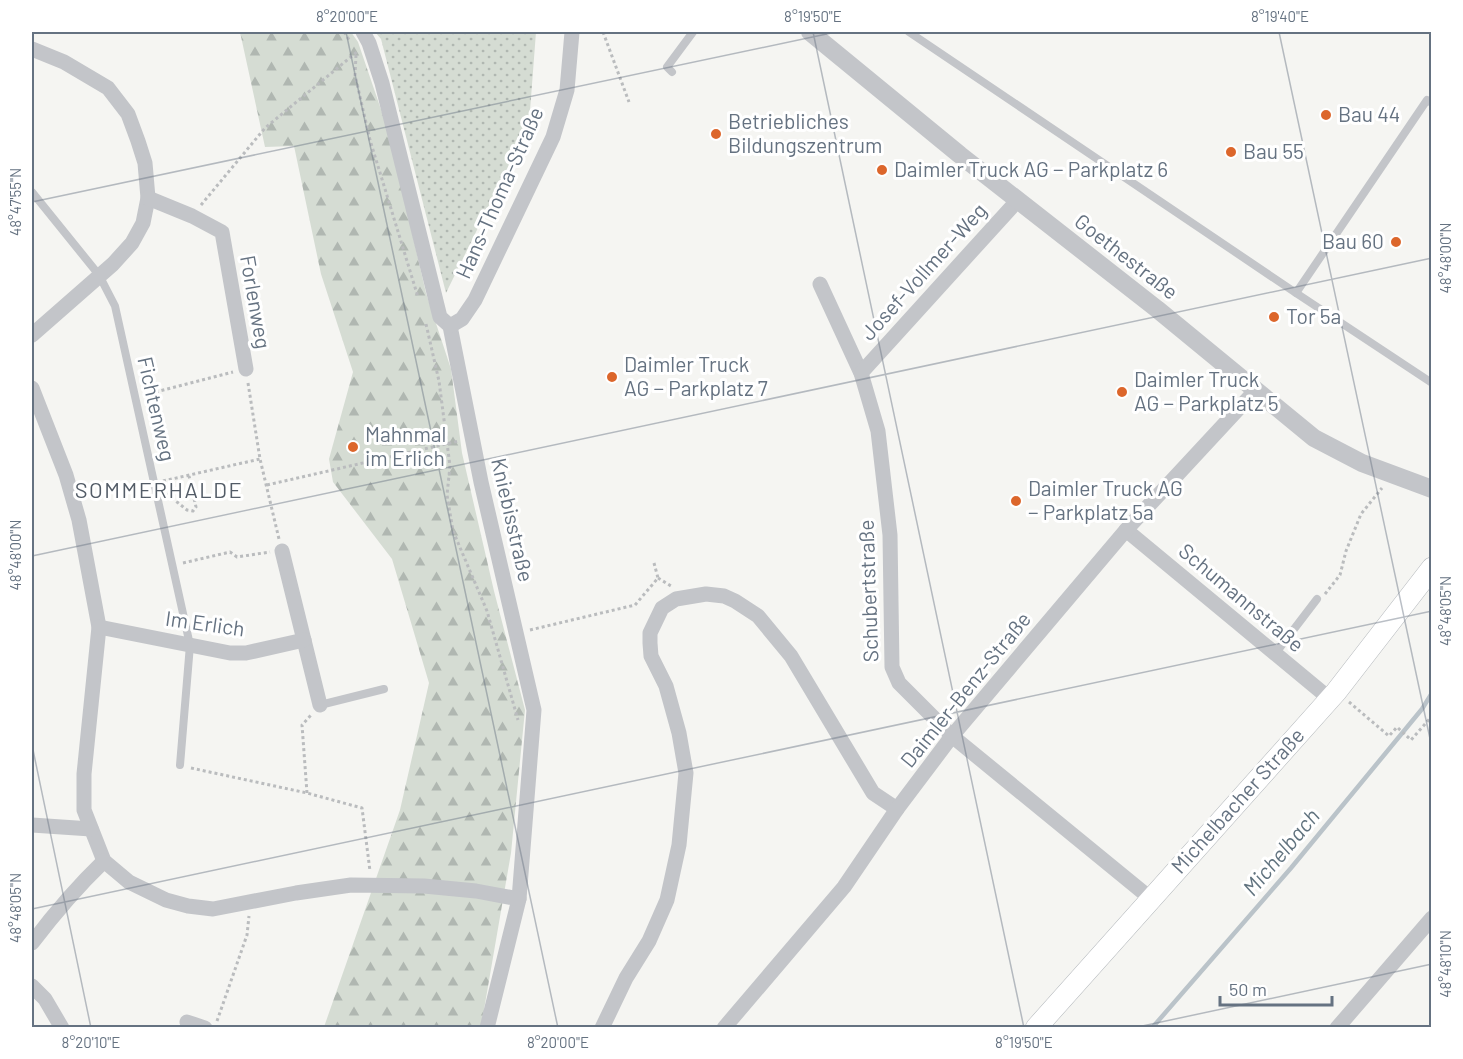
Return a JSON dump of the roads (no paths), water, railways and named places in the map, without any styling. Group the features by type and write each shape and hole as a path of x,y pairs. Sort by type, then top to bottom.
{"main road":[{"name":"Michelbacher Straße","path":"1036,1028 1333,695 1431,567"}],"street":[{"name":"Hans-Thoma-Straße","path":"450,326 462,319 475,300 553,137 567,90 572,32"},
{"name":"Goethestraße","path":"810,32 1157,309 1314,438 1362,463 1431,489"},
{"name":"Kniebisstraße","path":"363,42 381,83 440,317 450,326 472,438 534,710 519,898 487,1028"},
{"path":"32,49 64,62 108,88 128,114 138,141 145,163 148,198 143,223 132,243 32,335"},
{"name":"Forlenweg","path":"148,198 192,216 222,232 246,369"},
{"name":"Josef-Vollmer-Weg","path":"861,373 1018,200"},
{"name":"Schubertstraße","path":"820,285 861,373 878,431 890,535 892,667 899,682 952,736 1150,898"},
{"path":"32,388 66,476 80,520 99,627 84,774 84,810 104,861 129,882 166,900 213,909 351,885 424,886 519,898"},
{"name":"Daimler-Benz-Straße","path":"724,1028 844,887 897,809 952,736 1126,530 1255,391"},
{"name":"Schumannstraße","path":"1126,530 1275,654 1333,695"},
{"path":"282,551 320,705"},
{"path":"602,1028 626,978 649,941 667,900 679,845 686,773 679,733 666,686 651,656 650,643 650,633 662,608 676,599 706,594 724,596 758,616 790,656 873,793 897,809"},
{"name":"Im Erlich","path":"99,627 230,653 246,653 304,640"},
{"path":"32,825 91,829"},
{"path":"32,943 47,921 104,861"},
{"path":"1337,1028 1431,918"},
{"path":"32,986 45,999 62,1028"},
{"path":"187,1022 205,1028"}],"lane":[{"path":"672,72 667,67 693,32"},
{"path":"909,32 1431,383"},
{"path":"1296,293 1427,100 1431,103"},
{"name":"Fichtenweg","path":"32,192 99,275 115,306 190,645 180,765"},
{"path":"1275,654 1317,599"},
{"path":"320,705 384,689"}],"waterway":[{"name":"Michelbach","path":"1152,1028 1291,868 1422,709 1432,693"}],"place":[{"name":"Bau 44","path":"1326,115"},
{"name":"Betriebliches Bildungszentrum","path":"716,134"},
{"name":"Bau 55","path":"1231,152"},
{"name":"Daimler Truck AG − Parkplatz 6","path":"882,170"},
{"name":"Bau 60","path":"1396,242"},
{"name":"Tor 5a","path":"1274,317"},
{"name":"Daimler Truck AG − Parkplatz 7","path":"612,377"},
{"name":"Daimler Truck AG − Parkplatz 5","path":"1122,392"},
{"name":"Mahnmal im Erlich","path":"353,447"},
{"name":"Daimler Truck AG − Parkplatz 5a","path":"1016,501"}],"district":[{"name":"SOMMERHALDE","path":"159,490"}]}
